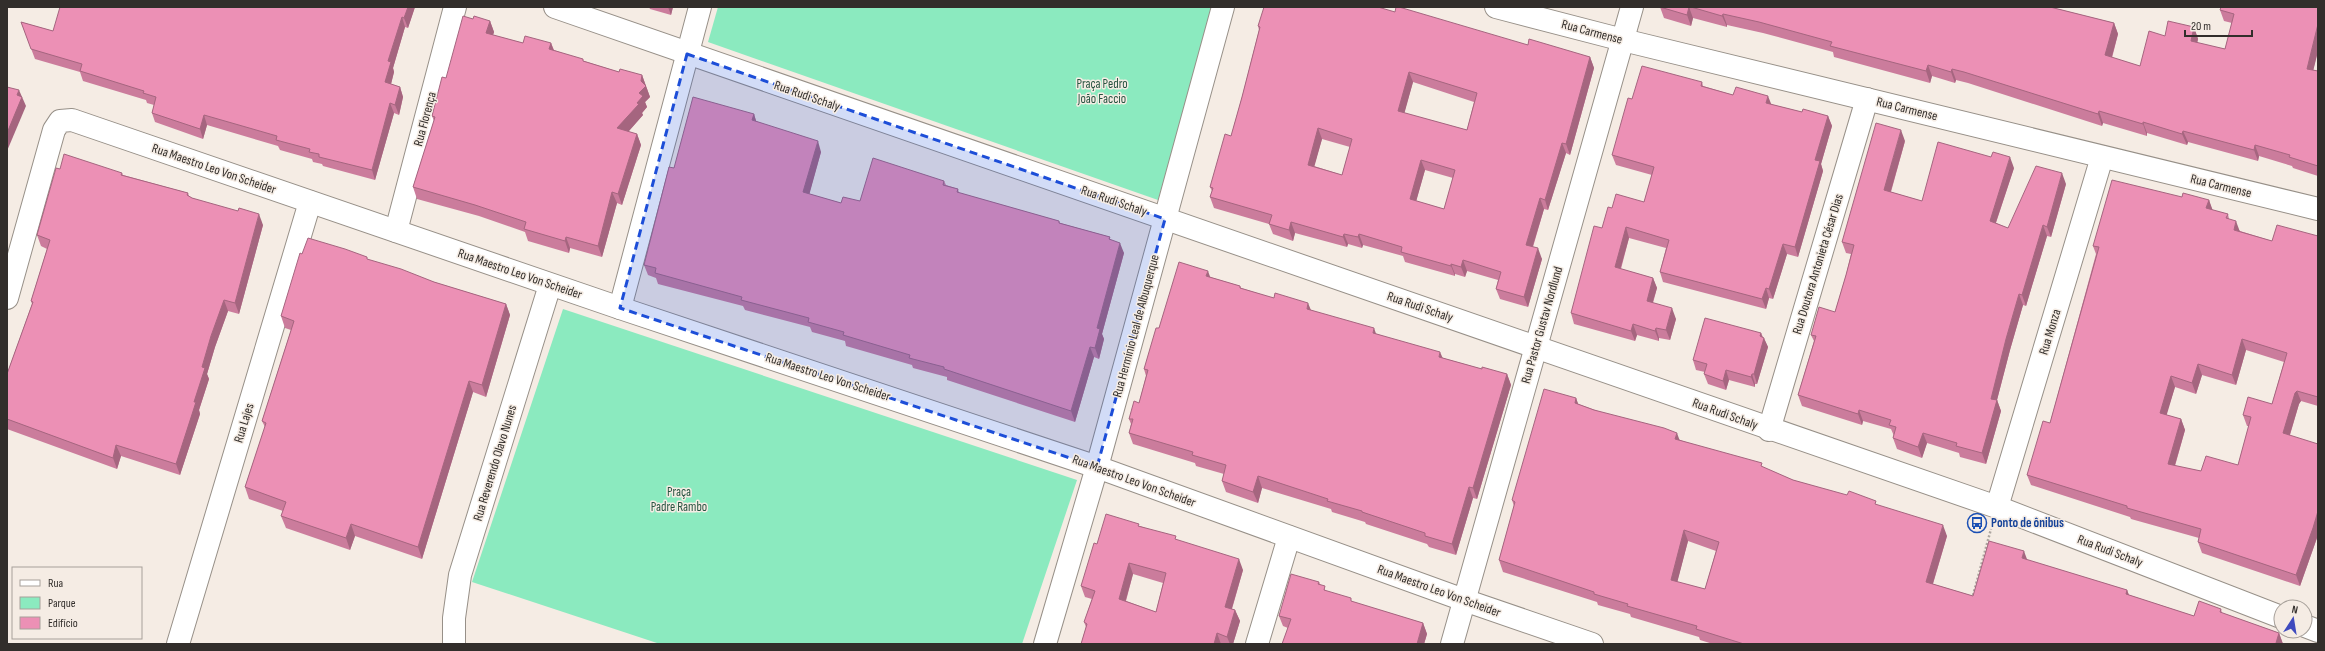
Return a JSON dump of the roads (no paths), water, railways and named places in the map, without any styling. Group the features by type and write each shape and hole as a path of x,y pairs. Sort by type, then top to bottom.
{"street":[{"name":"Rua Florença","path":"396,232 455,7"},
{"name":"Rua Rudi Schaly","path":"555,7 1536,347 1769,430 1997,507 2273,614"},
{"path":"620,308 700,7"},
{"name":"Rua Hermínio Leal de Albuquerque","path":"1045,644 1097,467 1223,7"},
{"name":"Rua Carmense","path":"1496,7 1623,40 2318,209"},
{"name":"Rua Pastor Gustav Nordlund","path":"1452,644 1632,7"},
{"name":"Rua Doutora Antonieta César Dias","path":"1769,430 1867,99"},
{"name":"Rua Maestro Leo Von Scheider","path":"7,298 54,130 60,121 72,120 550,285 1097,467 1464,600 1592,644"},
{"name":"Rua Monza","path":"1997,507 2102,157"},
{"name":"Rua Lajes","path":"178,644 310,202"},
{"name":"Rua Reverendo Olavo Nunes","path":"454,644 454,618 460,575 550,285"},
{"path":"1257,644 1289,537"}],"place":[{"name":"Ponto de ônibus","path":"1977,523"}],"park label":[{"name":"Praça Pedro João Faccio","path":"1102,92"},
{"name":"Praça Padre Rambo","path":"679,500"}]}
